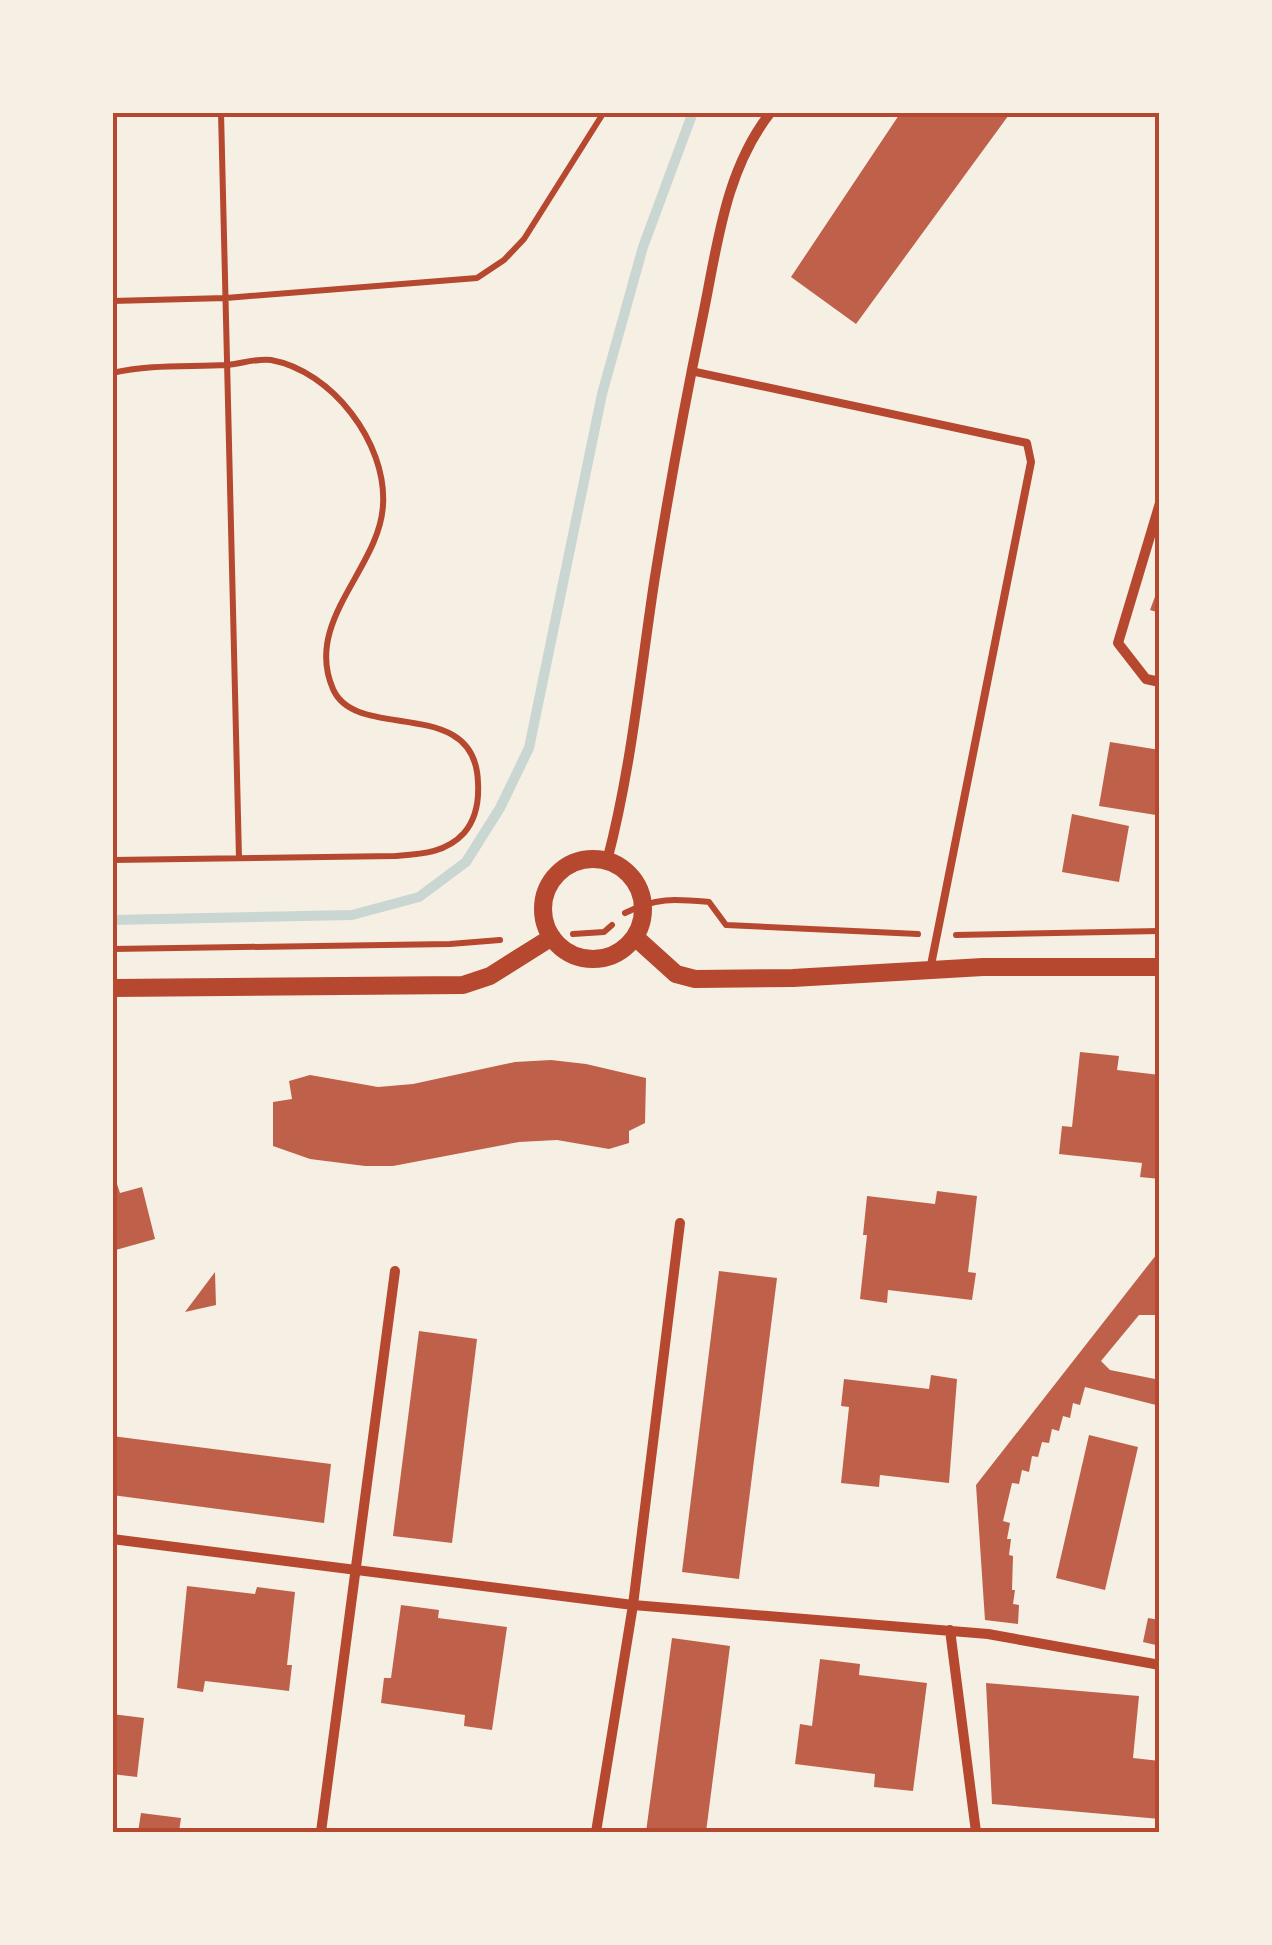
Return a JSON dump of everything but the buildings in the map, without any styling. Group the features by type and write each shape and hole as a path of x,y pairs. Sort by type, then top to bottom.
{"street":[{"path":"607,861 629,767 655,579 727,197 756,130 771,112"},
{"path":"1160,503 1118,644 1146,678 1160,682"},
{"path":"592,859 607,861 633,878 644,907 635,937 610,956 578,956 552,938 543,908 552,880 577,862 592,859"},
{"path":"635,937 676,974 696,979 793,978 983,967 1160,967"},
{"path":"112,988 462,985 490,976 552,938"},
{"path":"596,1832 633,1604 680,1223"},
{"path":"321,1832 395,1271"},
{"path":"112,1539 633,1604 988,1634 1160,1665"},
{"path":"950,1630 976,1832"}],"lane":[{"path":"692,372 1026,444 1032,462 930,970"}],"path":[{"path":"221,112 238,858"},
{"path":"112,300 226,298 477,278 504,260 524,239 604,112"},
{"path":"112,373 136,367 270,360 320,380 350,411 370,440 382,481 384,507 370,548 336,614 326,643 334,693 355,712 435,726 464,746 478,771 478,798 470,825 454,844 430,852 395,856 112,860"}],"waterway":[{"path":"112,920 352,915 419,897 466,862 500,808 529,748 602,394 643,247 693,112"}]}
